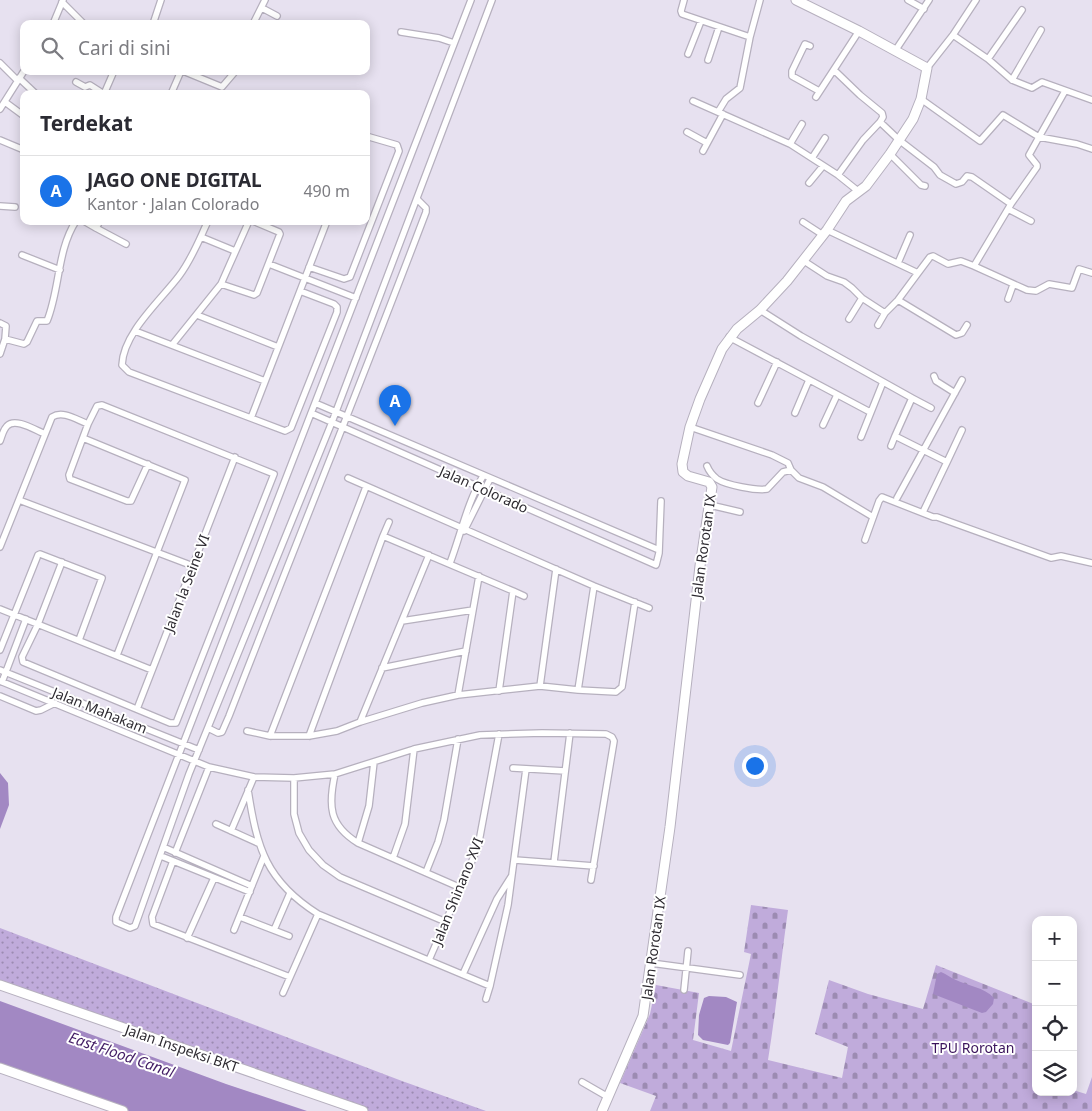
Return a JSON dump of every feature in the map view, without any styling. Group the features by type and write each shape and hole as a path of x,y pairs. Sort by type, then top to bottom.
{"street":[{"path":"154,20 161,0"},
{"path":"255,20 265,0"},
{"path":"471,0 315,403 314,415 116,917 118,924 130,928 134,927 199,750 267,584 379,299 492,0"},
{"path":"684,0 682,14 750,37"},
{"path":"703,151 726,99 740,88 750,37 760,0"},
{"path":"796,0 859,31 927,68 953,35 976,0"},
{"path":"908,0 924,9"},
{"path":"895,50 930,0"},
{"path":"55,20 63,1 80,20"},
{"path":"262,8 277,16"},
{"path":"988,59 1022,10"},
{"path":"688,54 701,21"},
{"path":"708,60 719,27"},
{"path":"1012,80 1041,30"},
{"path":"816,97 859,31"},
{"path":"401,32 439,38 454,43"},
{"path":"953,35 988,59 1012,80 1032,88 1042,82 1092,100"},
{"path":"810,46 805,44 792,70 792,76 819,91"},
{"path":"0,63 31,90"},
{"name":"Jalan Rorotan IX","path":"602,1111 643,1016 670,827 700,566 712,484 688,476 682,469 690,427 712,369 730,337 742,324 760,310 804,261 846,201 871,180 890,154 912,119 921,99 927,68"},
{"path":"834,70 882,113 883,117 863,140 838,175"},
{"path":"0,109 21,75"},
{"path":"106,90 112,75"},
{"path":"174,90 180,75"},
{"path":"193,75 222,86 232,75"},
{"path":"76,82 85,86 90,85 98,90"},
{"path":"974,266 1038,166 1029,155 1066,91"},
{"path":"921,99 980,141 1004,115 1039,137 1077,144 1092,149"},
{"path":"693,101 790,144 838,175 858,191"},
{"path":"5,102 20,113"},
{"path":"880,122 899,140 934,167 944,178 956,184 962,182 967,176 972,177 1010,207 1031,220"},
{"path":"790,144 802,124"},
{"path":"687,132 707,144"},
{"path":"309,267 344,279 350,277 400,151 397,145 370,137"},
{"path":"812,158 826,138"},
{"path":"0,140 20,148"},
{"path":"890,154 925,186"},
{"path":"809,183 823,166"},
{"path":"208,728 222,732 343,428 426,212 426,208 417,199"},
{"path":"0,206 15,207"},
{"path":"803,222 918,273"},
{"path":"5,339 24,344 27,342 37,321 47,321 54,301 65,246 74,225"},
{"path":"91,225 126,244"},
{"path":"206,225 180,275 135,331 122,356 122,365 130,372 285,431 291,428 337,312 337,307 334,304 300,291"},
{"path":"172,346 221,284 247,225"},
{"path":"221,284 256,295 280,233 262,225"},
{"path":"251,418 325,225"},
{"path":"898,263 910,235"},
{"path":"201,237 235,251"},
{"path":"22,255 60,270"},
{"path":"878,325 885,313 898,300 932,256 948,264 961,261 1013,285 1034,291 1049,284 1072,288 1079,269 1092,273"},
{"path":"804,261 827,276 844,282 862,298 885,313"},
{"path":"269,264 356,298"},
{"path":"1008,299 1013,285"},
{"path":"849,319 862,298"},
{"path":"379,299 392,303"},
{"path":"898,300 956,335 962,333 967,325"},
{"path":"760,310 801,336 931,408"},
{"path":"197,315 278,347"},
{"path":"0,323 6,326 5,339 0,354"},
{"path":"135,331 265,382"},
{"path":"730,337 870,412"},
{"path":"758,403 777,362"},
{"path":"934,376 936,381 955,392"},
{"path":"795,413 809,380"},
{"path":"897,498 962,380"},
{"path":"861,437 883,382"},
{"path":"824,425 837,395"},
{"path":"891,446 912,398"},
{"name":"Jalan Colorado","path":"314,415 656,565 659,550 315,403"},
{"path":"62,562 38,624 22,657 24,664 170,723 176,723 274,474 102,405 97,406 88,424 69,477 131,501 148,464"},
{"path":"0,547 52,417 56,414 62,414 88,424"},
{"path":"0,441 5,427 11,423 18,423 45,434"},
{"path":"690,427 772,455 788,463 798,478 823,488 874,517"},
{"path":"924,510 962,430"},
{"path":"895,436 947,462"},
{"path":"83,438 185,480 117,656"},
{"name":"Jalan la Seine VI","path":"137,710 235,457"},
{"path":"707,466 712,475 721,481 764,490 783,472 791,470"},
{"path":"464,481 469,470"},
{"path":"450,563 477,486 483,476"},
{"path":"348,478 462,531 649,608"},
{"path":"462,531 490,479"},
{"path":"270,736 366,487"},
{"path":"865,540 880,499 884,498 933,518 937,517 1051,558 1062,556 1092,563"},
{"path":"19,500 193,566"},
{"path":"659,550 661,501"},
{"path":"710,505 740,512"},
{"path":"309,736 389,522"},
{"path":"383,536 524,596"},
{"path":"0,650 40,554 102,578 79,640"},
{"path":"360,722 429,554"},
{"path":"540,686 556,569"},
{"path":"458,695 479,576"},
{"path":"267,584 278,589"},
{"path":"578,690 594,586"},
{"path":"498,692 513,591"},
{"path":"247,731 270,736 309,736 337,732 360,722 422,703 458,695 540,686 614,693 620,690 622,682 635,602"},
{"path":"0,609 152,670"},
{"path":"402,621 473,610"},
{"path":"1,682 3,671 26,619"},
{"path":"382,668 466,651"},
{"name":"Jalan Mahakam","path":"3,671 199,750"},
{"name":"Jalan Mahakam","path":"1,682 209,767 254,776 294,778 335,774 414,749 480,735 570,733 611,735 613,738 594,866"},
{"path":"0,696 36,711 55,703"},
{"path":"554,862 570,733"},
{"name":"Jalan Shinano XVI","path":"428,960 478,847 498,734"},
{"path":"426,872 438,842 444,820 458,739"},
{"path":"393,858 406,818 414,749"},
{"path":"358,843 369,806 374,762"},
{"path":"209,767 175,862 152,917 152,922 187,938 290,977"},
{"path":"512,768 565,771"},
{"path":"486,999 508,905 526,769"},
{"path":"335,774 330,796 332,812 338,825 349,838 461,888"},
{"path":"232,831 254,776"},
{"path":"294,778 294,814 299,833 309,850 323,865 340,877 446,922"},
{"path":"248,790 258,842 264,856 274,874 290,893 303,904 318,914 490,986"},
{"path":"216,824 258,842"},
{"path":"164,848 251,889"},
{"path":"161,856 214,878 251,889"},
{"path":"234,930 264,856"},
{"path":"515,860 594,866 591,880"},
{"path":"463,974 497,899 513,875"},
{"path":"187,938 214,878"},
{"path":"274,930 290,893"},
{"path":"283,993 318,914"},
{"path":"240,917 289,936"},
{"path":"684,990 688,951"},
{"path":"651,963 740,975"},
{"name":"Jalan Inspeksi BKT","path":"0,985 363,1111"},
{"path":"0,1068 123,1111"},
{"path":"582,1082 608,1096"}],"green space":[{"name":"TPU Rorotan","path":"751,905 788,910 768,1060 842,1078 848,1047 815,1034 829,980 868,994 923,1009 936,965 1032,1003 1032,1096 1077,1096 1077,1091 1086,1094 1092,1077 1092,1111 650,1111 656,1096 620,1083 650,1014 656,985 699,993 693,1040 731,1051 751,954 744,952"},
{"path":"0,928 402,1081 486,1111 362,1111 0,985"}],"water":[{"path":"0,773 8,783 9,805 0,829"},
{"path":"941,972 986,991 994,998 993,1004 986,1012 982,1013 933,994 937,974"},
{"path":"709,996 726,997 737,1002 730,1043 728,1045 703,1040 698,1035 699,1015 704,998"},
{"name":"East Flood Canal","path":"0,1001 226,1084 307,1111 129,1111 0,1065"}],"place":[{"name":"JAGO ONE DIGITAL","path":"395,426"}]}
